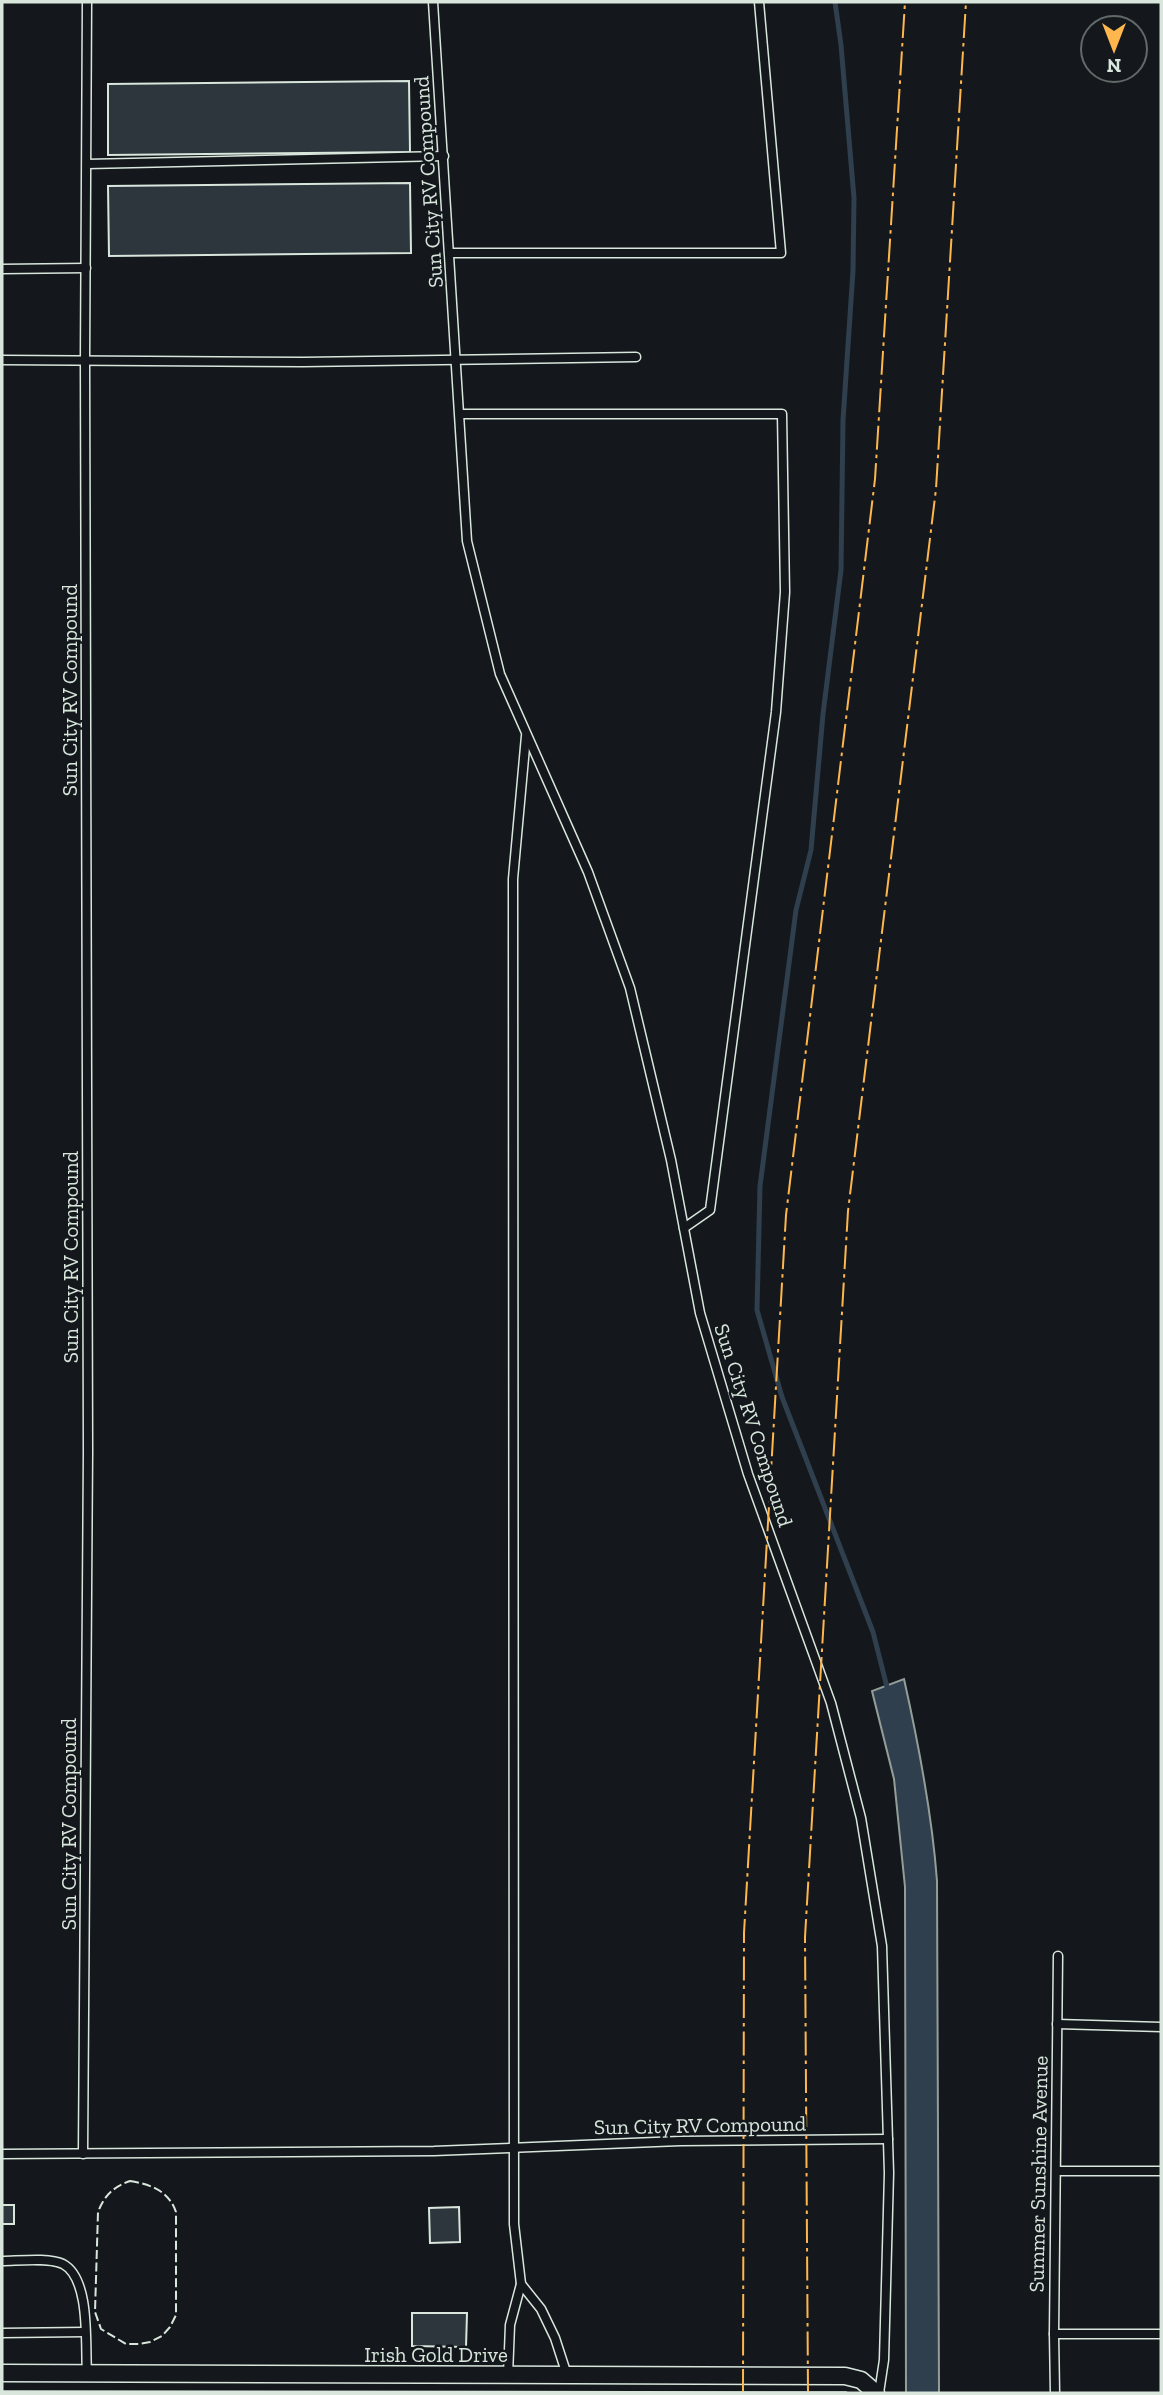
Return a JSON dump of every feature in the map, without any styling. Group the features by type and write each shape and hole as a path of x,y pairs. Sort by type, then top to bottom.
{"street":[{"name":"Irish Gold Drive","path":"2,2373 845,2376 874,2390"}],"lane":[{"name":"Sun City RV Compound","path":"83,2154 88,1452 85,360 87,2"},
{"name":"Sun City RV Compound","path":"433,2 467,541 500,674 587,872 630,988 671,1160 701,1313 748,1474 831,1703 861,1818 882,1946 888,2139 884,2360 874,2390"},
{"path":"450,253 781,253 759,2"},
{"path":"87,164 444,156"},
{"path":"2,269 86,268"},
{"path":"2,360 303,362 636,356"},
{"path":"460,414 782,414 785,592 776,712 710,1210 684,1228"},
{"name":"Sun City RV Compound","path":"520,2284 514,2224 513,2147 513,879 526,733"},
{"name":"Summer Sunshine Avenue","path":"1055,2393 1058,1956"},
{"path":"1057,2024 1161,2027"},
{"name":"Sun City RV Compound","path":"2,2154 434,2151 680,2141 888,2139"},
{"path":"1057,2171 1161,2171"},
{"path":"2,2261 52,2261 64,2264 74,2274 82,2293 87,2373"},
{"path":"508,2375 510,2325 520,2284"},
{"path":"520,2284 541,2309 555,2338 567,2375"},
{"path":"2,2333 85,2332"},
{"path":"1054,2334 1161,2334"}],"water":[{"path":"904,1679 924,1780 937,1881 939,2393 906,2393 905,1887 894,1779 872,1691"}],"building":[{"path":"409,81 410,152 108,155 108,84"},
{"path":"410,183 411,253 109,256 108,186"},
{"path":"2,2205 14,2205 14,2224 2,2224"},
{"path":"459,2207 460,2242 430,2243 429,2208"},
{"path":"412,2313 467,2313 466,2347 412,2346"}],"waterway":[{"path":"835,2 854,198 853,271 843,420 841,570 823,714 811,850 796,910 760,1186 757,1310 782,1397 873,1632 888,1691"}],"fence":[{"path":"130,2181 145,2184 164,2194 176,2212 176,2315 162,2336 139,2344 126,2344 101,2329 95,2312 98,2212 110,2193 130,2181"}],"wall":[{"path":"2,2392 846,2393"}],"power":[{"path":"743,2393 744,1933 786,1215 875,479 905,2"},
{"path":"808,2393 805,1937 848,1211 936,489 966,2"}]}
